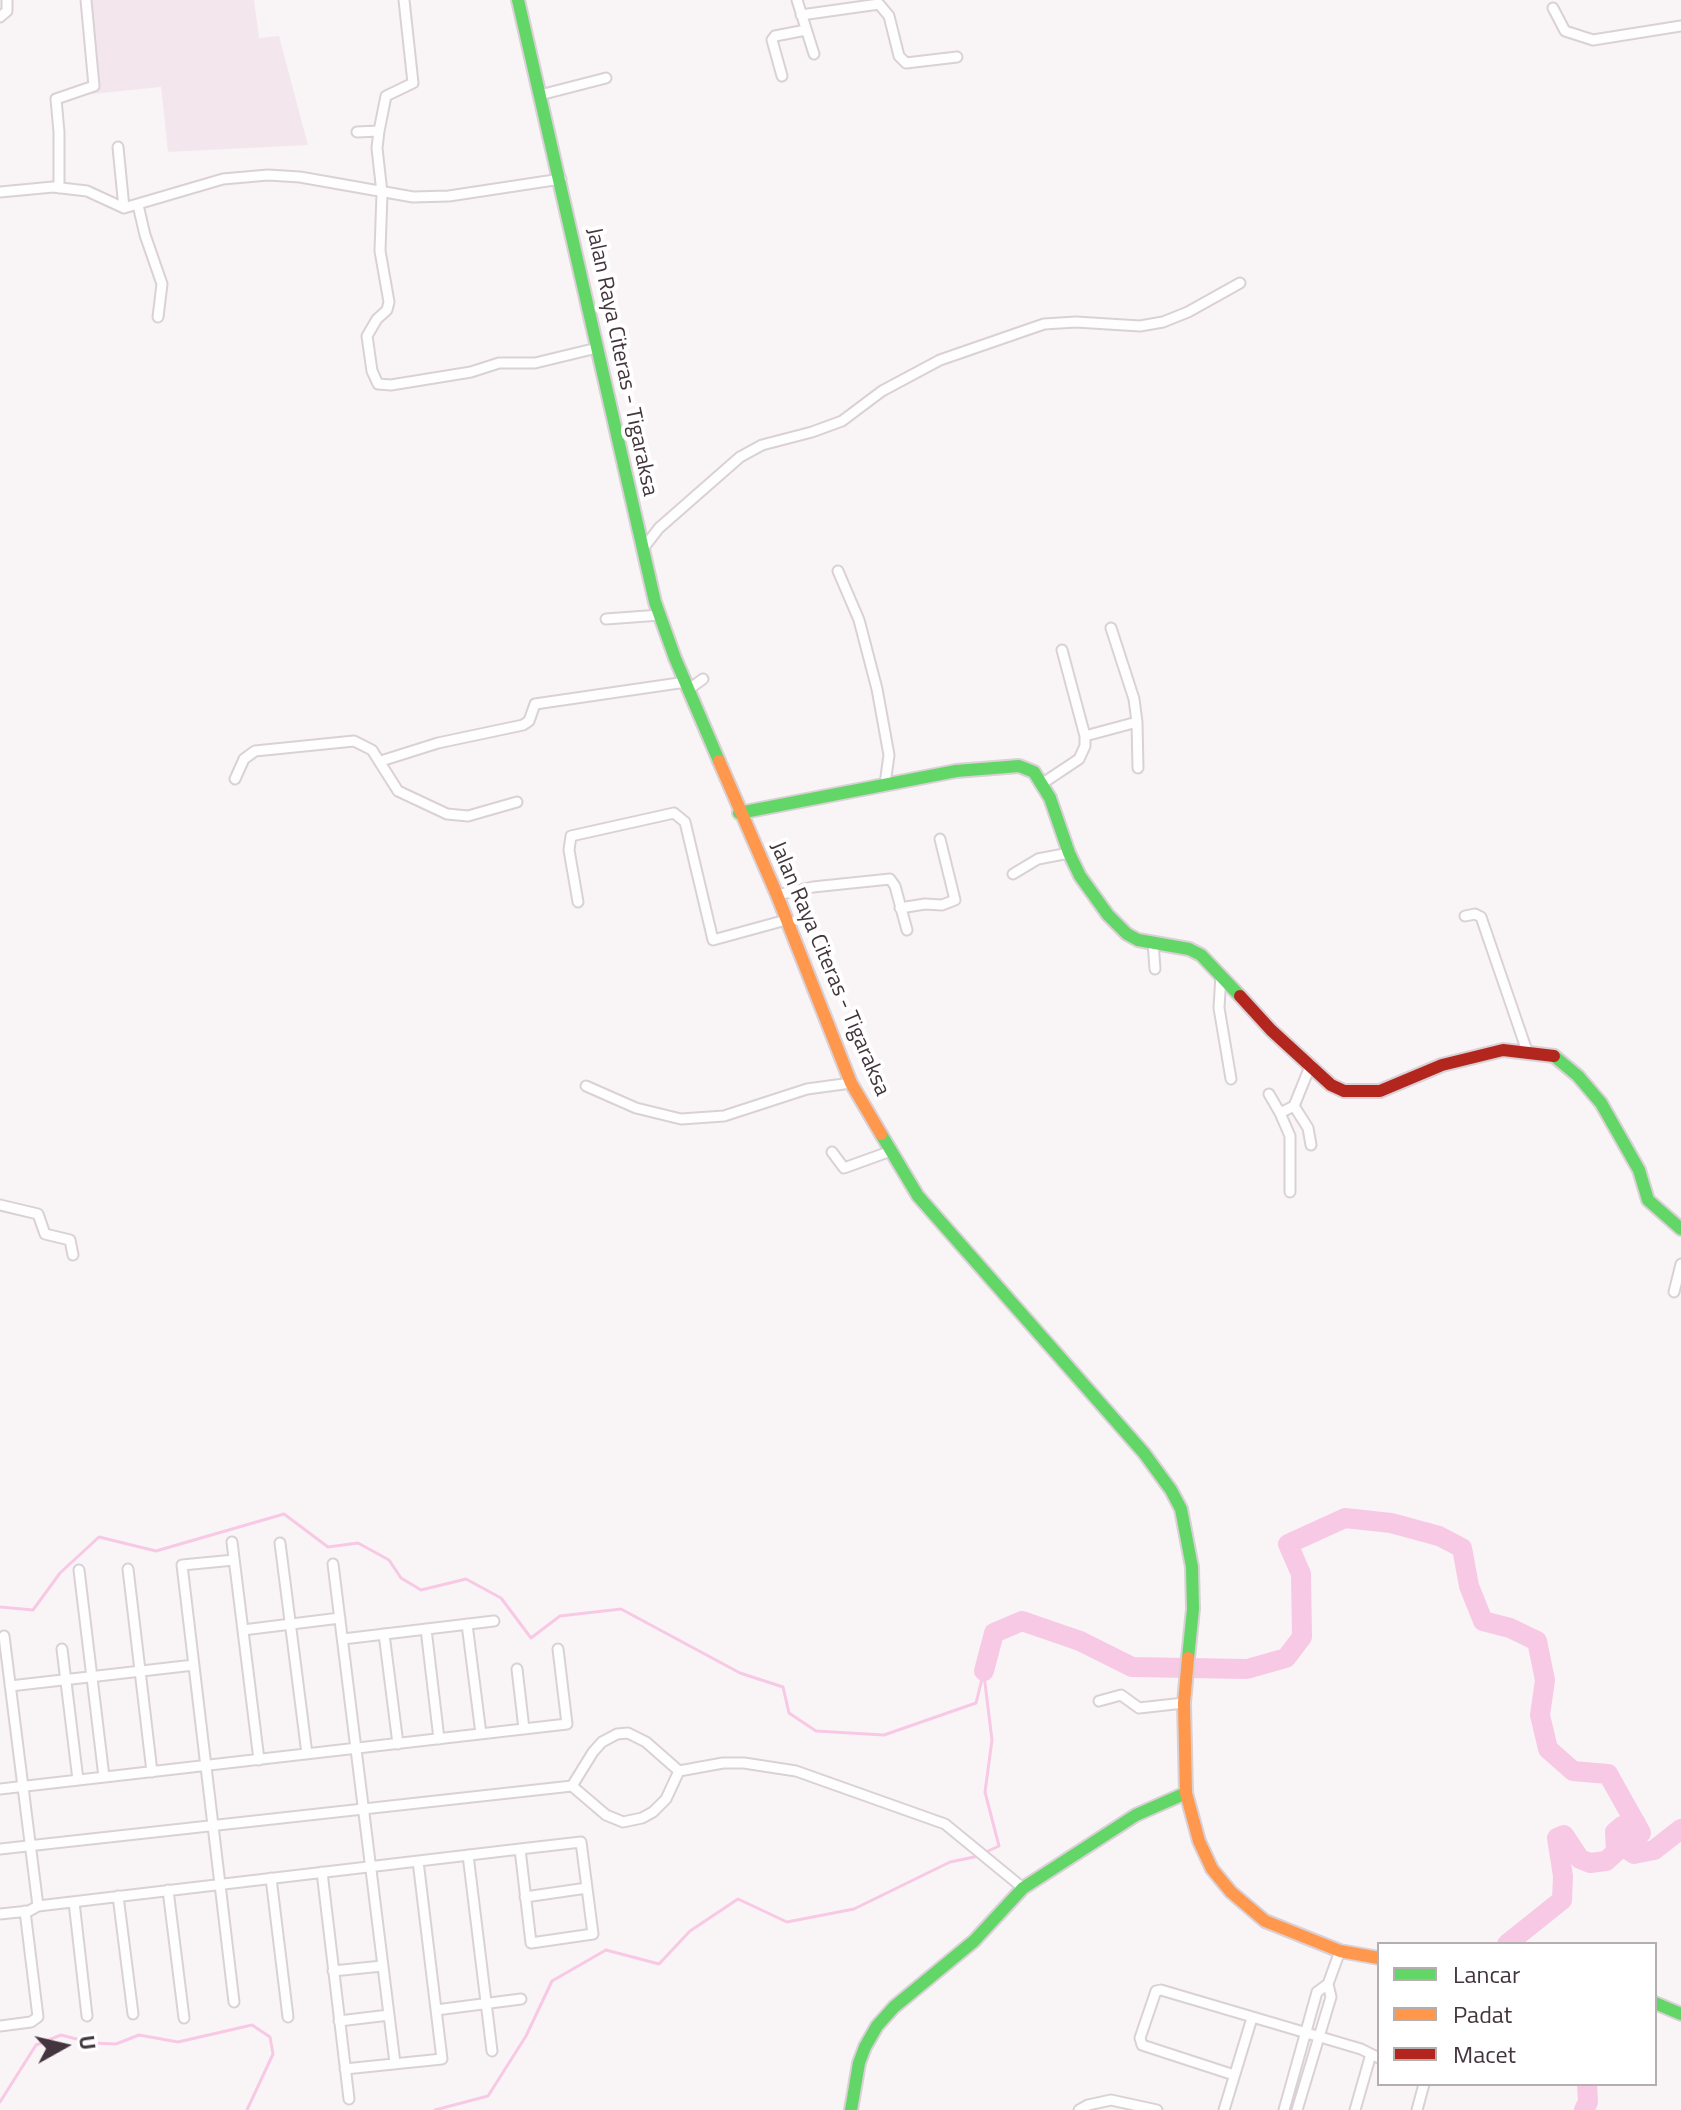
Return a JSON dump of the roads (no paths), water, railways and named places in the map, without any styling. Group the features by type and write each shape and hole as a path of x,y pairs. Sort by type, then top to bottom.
{"main road":[{"name":"Jalan Raya Citeras - Tigaraksa","path":"518,0 561,179 642,550 660,615 739,813 777,895 851,1083 918,1196 1144,1453 1181,1509 1192,1567 1193,1609 1185,1698 1186,1793 1206,1860 1231,1892 1265,1921 1340,1951 1377,1958"},
{"path":"739,813 956,771 1019,766 1034,772 1043,783 1069,853 1090,893 1118,926 1138,940 1189,949 1201,955 1271,1030 1331,1085 1344,1091 1380,1091 1461,1059 1503,1050 1554,1056 1578,1076 1601,1103 1639,1170 1648,1200 1681,1229"},
{"path":"851,2110 859,2063 877,2026 894,2007 974,1941 1023,1888 1136,1815 1186,1793"},
{"path":"1657,2004 1681,2014"}],"street":[{"path":"0,17 7,11 7,0"},
{"path":"59,188 56,99 94,86 86,0"},
{"path":"404,0 413,83 386,96 377,148 382,193 380,251 389,302 387,310 377,319 367,336 372,371 378,384 391,385 471,372 499,363 535,363 597,348"},
{"path":"797,0 814,54"},
{"path":"801,15 879,4 889,16 899,56 906,63 957,57"},
{"path":"1553,8 1565,31 1597,41 1681,26"},
{"path":"782,76 772,40 775,36 806,30"},
{"path":"540,95 606,78"},
{"path":"357,132 379,131"},
{"path":"118,147 124,208"},
{"path":"0,192 59,188 87,191 124,208 223,179 268,175 300,177 413,197 449,196 561,179"},
{"path":"138,205 162,284 158,317"},
{"path":"642,550 659,528 740,457 762,445 842,421 882,391 940,360 1044,324 1076,322 1140,326 1163,322 1240,283"},
{"path":"838,571 859,620 877,689 889,755 885,784"},
{"path":"606,619 660,615"},
{"path":"1111,628 1134,699 1138,768"},
{"path":"1043,783 1079,759 1085,746 1062,650"},
{"path":"381,761 438,743 523,725 529,721 535,704 687,686 703,679"},
{"path":"1085,736 1137,722"},
{"path":"235,779 244,759 255,751 354,741 368,747 381,761 398,791 447,814 468,816 517,802"},
{"path":"578,902 569,850 571,836 674,813 685,822 713,940 786,920"},
{"path":"900,908 942,905 955,900 940,839"},
{"path":"1013,874 1038,859 1069,853"},
{"path":"777,895 813,887 890,879 895,886 907,930"},
{"path":"1465,916 1475,914 1481,917 1527,1051"},
{"path":"1153,942 1155,969"},
{"path":"1221,975 1219,1008 1231,1079"},
{"path":"1280,1113 1294,1106 1311,1064"},
{"path":"586,1086 636,1108 681,1119 724,1116 807,1089 851,1083"},
{"path":"1269,1094 1290,1136 1290,1192"},
{"path":"1294,1106 1308,1128 1311,1145"},
{"path":"832,1152 844,1168 891,1151"},
{"path":"0,1205 38,1214 45,1234 70,1240 73,1255"},
{"path":"1674,1292 1681,1264"},
{"path":"232,1542 259,1760"},
{"path":"280,1543 307,1754"},
{"path":"234,1560 182,1565 234,2002"},
{"path":"333,1564 395,2063"},
{"path":"128,1569 152,1772"},
{"path":"79,1570 104,1777"},
{"path":"243,1630 340,1618"},
{"path":"343,1639 494,1621"},
{"path":"467,1624 481,1734"},
{"path":"426,1629 439,1739"},
{"path":"384,1634 398,1744"},
{"path":"4,1636 38,1906"},
{"path":"62,1649 78,1780"},
{"path":"0,1789 567,1724 558,1649"},
{"path":"10,1686 194,1665"},
{"path":"517,1669 524,1729"},
{"path":"1099,1701 1121,1695 1139,1708 1185,1698"},
{"path":"572,1786 593,1752 602,1742 617,1734 637,1736 679,1771"},
{"path":"679,1771 723,1763 796,1771 945,1824 1023,1888"},
{"path":"0,1849 572,1786 606,1815 623,1822 653,1812 666,1799 679,1771"},
{"path":"0,1914 118,1896 370,1867 468,1855 520,1849 581,1842 593,1934 531,1943 520,1849"},
{"path":"468,1855 492,2051"},
{"path":"345,2069 442,2059 418,1861"},
{"path":"322,1872 349,2099"},
{"path":"271,1878 288,2017"},
{"path":"525,1897 587,1888"},
{"path":"168,1890 184,2018"},
{"path":"118,1896 133,2014"},
{"path":"74,1902 87,2016"},
{"path":"0,2026 31,2022 38,2017 25,1911"},
{"path":"1297,2110 1331,1997 1328,1984 1340,1951"},
{"path":"333,1971 382,1966"},
{"path":"1284,2110 1317,1992 1328,1984"},
{"path":"1234,2075 1142,2045 1140,2038 1154,1993 1159,1990 1375,2056 1355,2110"},
{"path":"436,2010 521,1999"},
{"path":"339,2021 389,2015"},
{"path":"1224,2110 1252,2018"},
{"path":"1417,2110 1423,2086"},
{"path":"1079,2110 1111,2100 1157,2110"}],"waterway":[{"path":"0,1607 33,1610 60,1573 99,1537 156,1551 284,1514 328,1547 358,1543 389,1560 401,1578 421,1590 466,1579 501,1598 531,1638 560,1616 621,1609 740,1673 783,1687 789,1713 816,1731 884,1735 976,1703 984,1671"},
{"path":"984,1671 994,1633 1022,1621 1080,1641 1132,1667 1247,1669 1286,1658 1302,1637 1301,1574 1288,1544 1345,1518 1391,1523 1439,1536 1462,1548 1469,1586 1483,1621 1510,1628 1537,1641 1545,1680 1540,1715 1548,1749 1573,1771 1608,1774 1641,1833 1631,1842 1628,1850 1634,1854 1654,1850 1681,1829"},
{"path":"984,1675 992,1740 985,1792 999,1846 986,1852"},
{"path":"1510,1942 1562,1900 1563,1876 1557,1838 1564,1835 1580,1859 1590,1863 1606,1861 1616,1852 1615,1832 1622,1826 1636,1823"},
{"path":"435,2110 488,2096 526,2036 552,1981 606,1950 659,1964 690,1931 738,1899 787,1922 854,1909 950,1862 979,1856"},
{"path":"0,2102 36,2045 61,2035 92,2043 116,2044 139,2035 178,2042 252,2025 270,2037 273,2054 247,2110"},
{"path":"1584,2110 1588,2102 1587,2086"}]}
